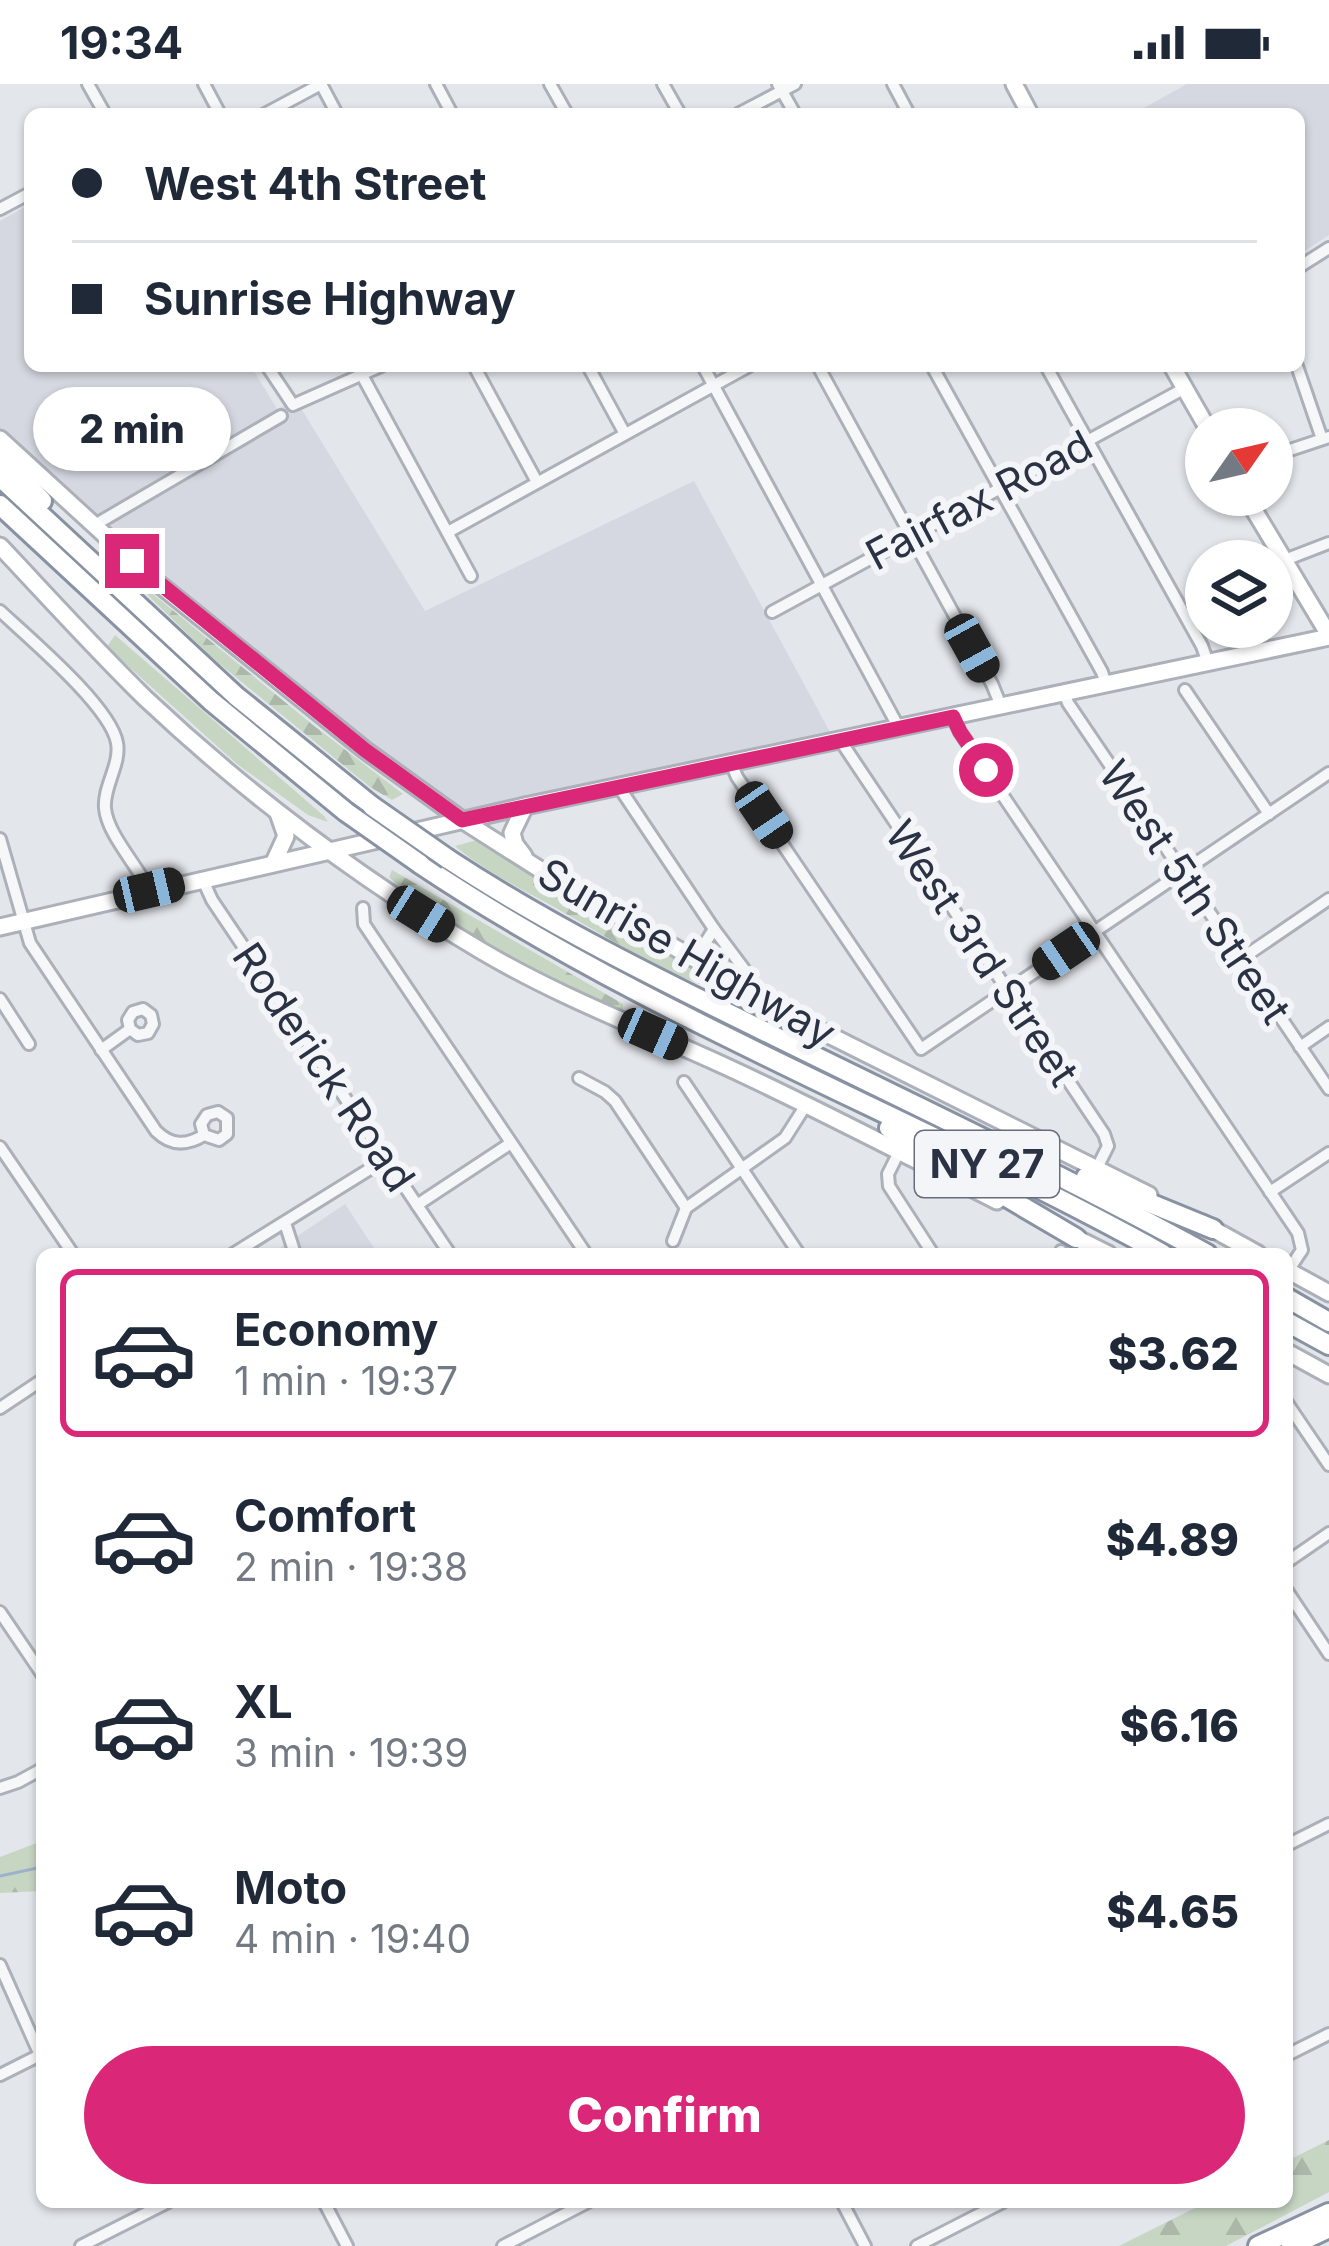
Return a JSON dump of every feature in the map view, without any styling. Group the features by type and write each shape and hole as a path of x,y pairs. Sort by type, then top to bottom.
{"highway":[{"path":"0,456 98,569"},
{"name":"Sunrise Highway","path":"0,477 255,713 448,859 620,960 1195,1248"},
{"name":"Sunrise Highway","path":"0,506 229,718 346,812 503,918 579,961 1151,1248"},
{"path":"809,1077 1067,1248"},
{"path":"996,1146 1069,1170 1213,1229"},
{"path":"1293,1301 1329,1322"},
{"path":"1293,1325 1329,1345"},
{"path":"1258,2246 1329,2213"},
{"path":"1292,2246 1329,2228"}],"main road":[{"path":"1176,372 1197,408"},
{"name":"Sunrise Highway","path":"0,439 154,580 345,734 462,820 530,864 837,1039 1247,1248"},
{"path":"0,546 146,699 329,850"},
{"path":"0,927 525,806 1329,636 1293,579"},
{"path":"525,806 512,836 530,864"},
{"path":"274,862 286,836 277,811"},
{"name":"Sunrise Highway","path":"329,850 421,914 529,977 806,1105 1067,1248"},
{"path":"1293,1273 1329,1293"},
{"path":"1293,1360 1329,1375"}],"street":[{"path":"277,108 321,84"},
{"path":"747,108 780,87 795,84"},
{"path":"270,372 293,405 358,372"},
{"path":"361,372 471,576"},
{"path":"477,372 537,482"},
{"path":"591,372 626,434"},
{"path":"706,372 899,728"},
{"path":"448,532 738,372"},
{"path":"821,372 1001,706"},
{"path":"935,372 1106,684"},
{"path":"1049,372 1208,663"},
{"path":"1293,449 1325,438 1299,372"},
{"name":"Fairfax Road","path":"772,612 1186,388"},
{"path":"93,526 281,416"},
{"path":"1293,557 1329,543"},
{"path":"0,611 89,696 117,742 104,806 149,890"},
{"path":"1185,690 1269,814"},
{"name":"West 5th Street","path":"1064,693 1329,1089"},
{"path":"953,717 1302,1242 1293,1263"},
{"name":"West 3rd Street","path":"840,740 1107,1138 1107,1151 1097,1168"},
{"path":"731,763 921,1048 1329,773"},
{"path":"619,787 744,969"},
{"path":"0,839 33,948 101,1050 165,1140 176,1144 204,1135"},
{"name":"Roderick Road","path":"202,878 212,900 446,1248"},
{"path":"1241,959 1329,899"},
{"path":"364,908 364,924 582,1248"},
{"path":"695,959 713,929"},
{"path":"0,999 29,1044"},
{"path":"1300,1047 1329,1027"},
{"path":"101,1050 130,1030"},
{"path":"579,1078 615,1101 686,1208"},
{"path":"684,1082 796,1248"},
{"path":"673,1241 686,1208 790,1134 806,1105"},
{"path":"417,1205 511,1143"},
{"path":"0,1147 69,1248"},
{"path":"898,1152 888,1174 889,1186 929,1248"},
{"path":"1270,1192 1329,1153"},
{"path":"243,1248 386,1159"},
{"path":"286,1223 293,1248"},
{"path":"1,1405 36,1384"},
{"path":"1293,1412 1329,1466"},
{"path":"1293,1558 1329,1533"},
{"path":"1293,1600 1329,1654"},
{"path":"0,1612 36,1665"},
{"path":"0,1788 36,1772"},
{"path":"1293,1842 1329,1824"},
{"path":"0,1965 36,2043"},
{"path":"1293,2051 1329,2034"},
{"path":"0,2075 36,2057"},
{"path":"81,2246 156,2208"},
{"path":"328,2208 347,2246"},
{"path":"502,2246 576,2208"},
{"path":"845,2208 865,2246"},
{"path":"917,2246 991,2208"}],"shaded area":[{"path":"1187,84 1329,84 1329,235 1305,251 1305,108 1144,108"},
{"path":"24,207 24,372 255,372 277,409 296,400 425,611 694,481 830,732 450,814 345,737 0,435 0,221"},
{"path":"345,1204 374,1248 280,1248"}],"green space":[{"path":"115,563 403,794 392,800 370,787 210,656"},
{"path":"115,635 328,822 308,815 237,764 107,647"},
{"path":"481,839 706,975 720,988 642,958 455,846"},
{"path":"392,870 623,1004 623,1010 517,966 407,894 389,877"},
{"path":"36,1843 36,1891 0,1893 0,1857"},
{"path":"1329,2140 1329,2192 1226,2246 1119,2246 1195,2208 1293,2208 1293,2158"}],"waterway":[{"path":"0,1876 36,1868"}],"route":[{"path":"132,561 365,750 462,820 953,717 986,770"}]}
